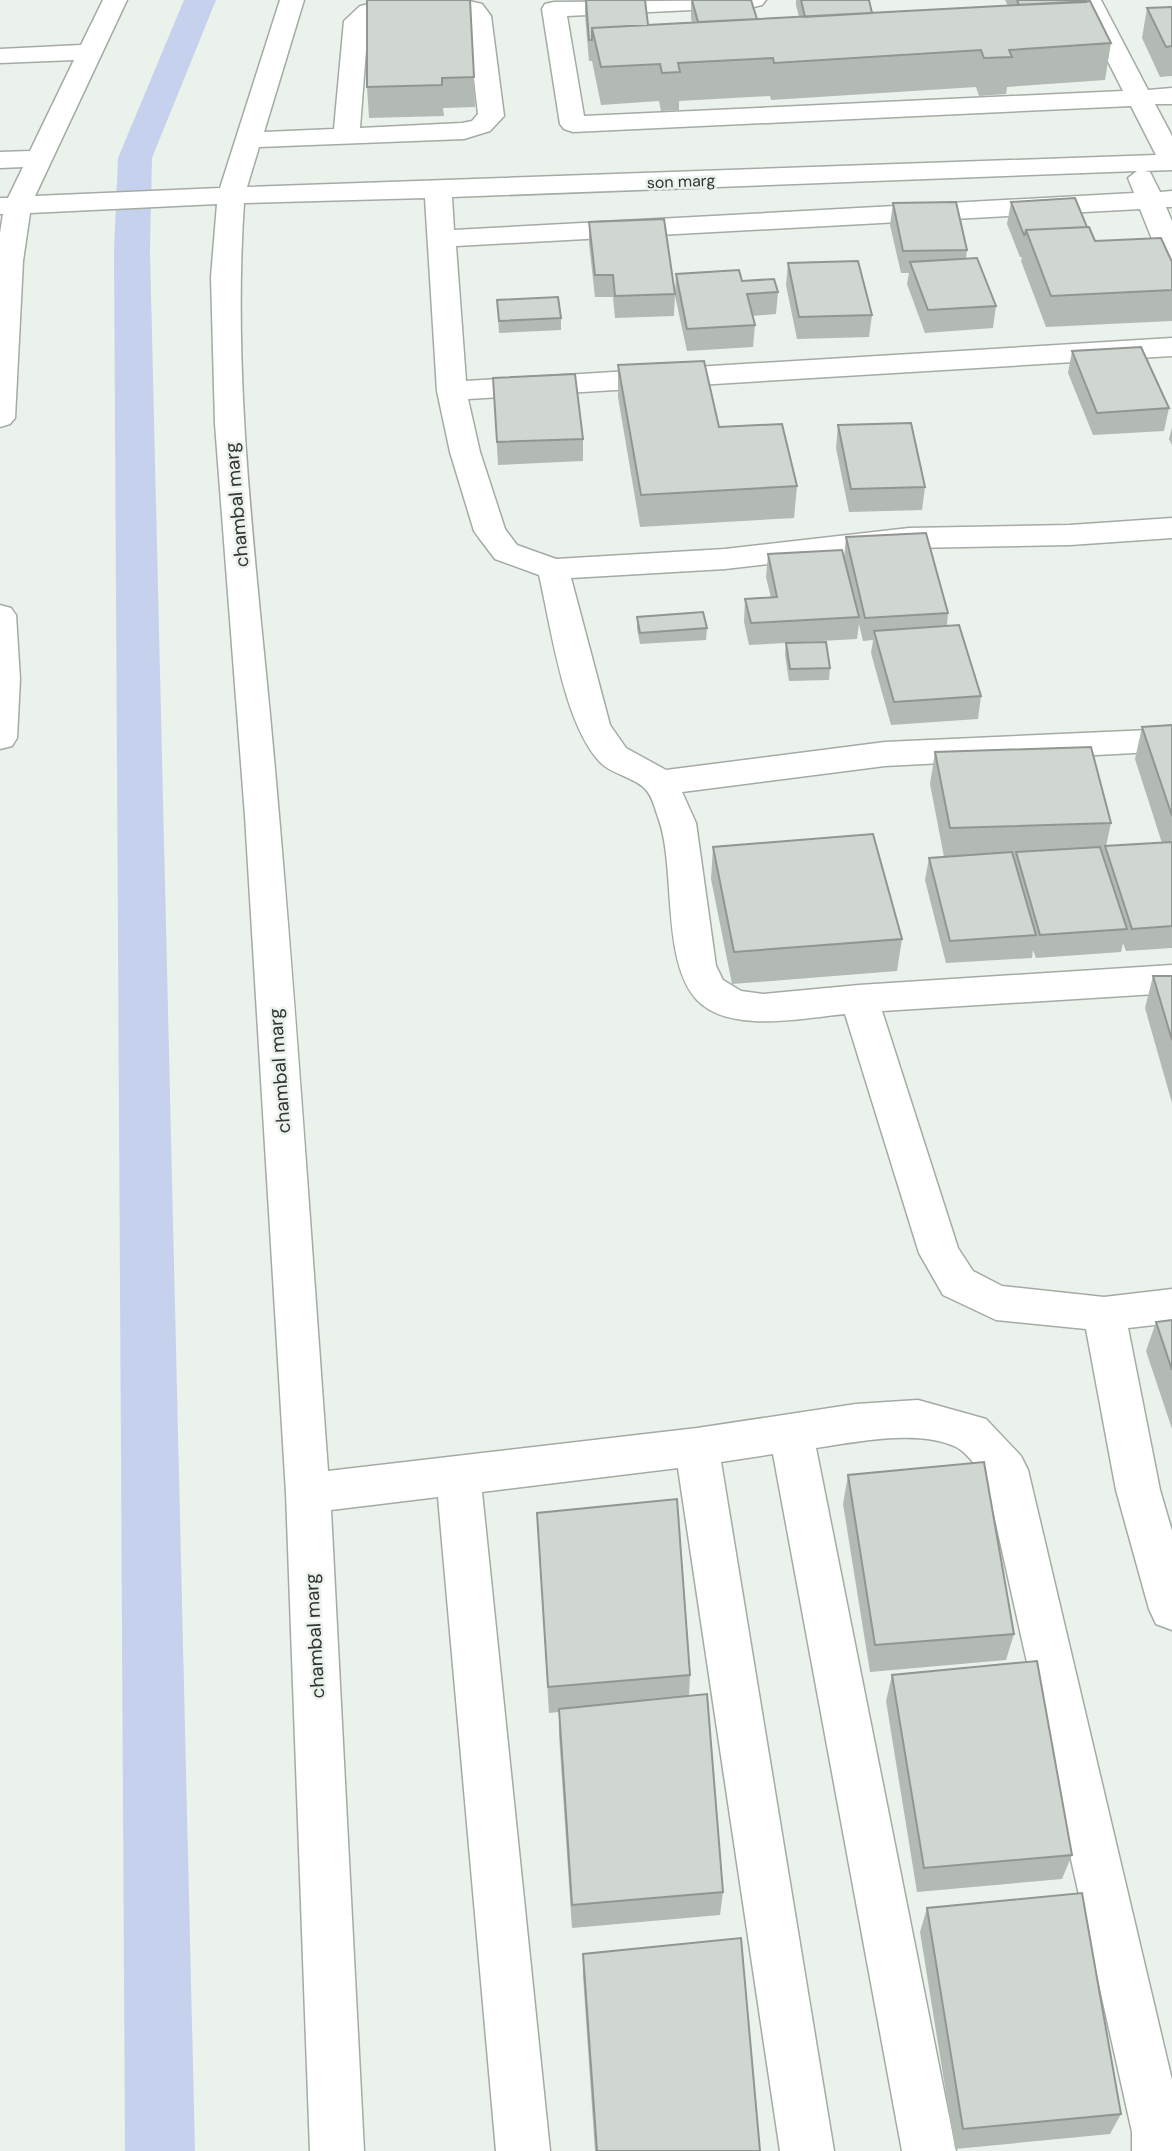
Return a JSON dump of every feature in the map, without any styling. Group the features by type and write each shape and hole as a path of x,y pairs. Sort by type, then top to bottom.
{"street":[{"path":"0,418 4,261 9,206 38,159 115,0"},
{"name":"chambal marg","path":"292,0 231,196 225,277 230,424 262,816 308,1493 337,2151"},
{"path":"754,0 655,2 554,9 573,124 1172,96"},
{"path":"1089,0 1172,161"},
{"path":"248,140 346,136 464,131 481,126 491,116 479,16 473,9 460,6 369,11 360,15 356,21 346,136"},
{"path":"0,56 92,52"},
{"path":"0,160 38,159"},
{"name":"son marg","path":"9,206 1172,161"},
{"path":"1136,164 1161,199 1172,254"},
{"path":"438,190 452,391 465,452 490,531 506,552 553,569 724,559 909,538 1070,535 1172,528"},
{"path":"441,239 1161,199"},
{"path":"452,391 1172,347"},
{"path":"553,569 585,700 594,726 614,756 661,783 678,823 697,966 710,990 733,1004 763,1008 859,999 1172,979"},
{"path":"0,615 0,738"},
{"path":"661,783 885,754 1172,740"},
{"path":"859,999 939,1253 958,1283 996,1303 1104,1314 1172,1306"},
{"path":"1104,1314 1138,1490 1172,1609"},
{"path":"308,1493 697,1447 856,1423 918,1419 971,1432 1006,1470 1158,2132 1159,2151"},
{"path":"791,1432 929,2151"},
{"path":"697,1447 807,2151"},
{"path":"458,1476 523,2151"}],"building":[{"path":"367,0 470,0 474,77 442,78 442,85 367,87"},
{"path":"586,0 645,0 648,25 592,28 592,40 589,40"},
{"path":"692,0 751,0 757,19 698,22"},
{"path":"801,0 869,0 872,13 805,17"},
{"path":"1017,0 1085,0 1086,2 1019,5"},
{"path":"1090,1 1111,43 1009,50 1012,57 984,58 981,50 774,63 773,58 678,63 680,72 662,73 660,64 601,67 592,28"},
{"path":"1172,7 1172,46 1166,47 1147,8"},
{"path":"1075,198 1087,227 1026,230 1025,235 1011,202"},
{"path":"956,202 967,250 903,251 893,203"},
{"path":"664,219 675,294 615,296 613,275 595,275 589,222"},
{"path":"1089,227 1095,241 1161,238 1172,262 1172,290 1051,296 1026,230"},
{"path":"977,258 996,306 928,310 910,262"},
{"path":"858,261 872,315 799,317 788,263"},
{"path":"739,270 742,281 774,279 778,292 747,294 755,325 687,329 676,274"},
{"path":"558,297 561,318 499,321 497,300"},
{"path":"1141,347 1169,408 1097,413 1072,351"},
{"path":"704,361 719,427 782,424 797,486 641,495 618,365"},
{"path":"575,374 583,439 497,442 493,378"},
{"path":"911,423 925,487 851,489 838,425"},
{"path":"926,533 948,613 865,618 846,537"},
{"path":"842,550 859,617 751,623 745,599 777,597 768,554"},
{"path":"703,612 707,628 640,633 637,617"},
{"path":"959,625 981,696 894,702 874,631"},
{"path":"826,642 830,668 790,669 786,643"},
{"path":"1172,725 1172,816 1142,727"},
{"path":"1091,747 1111,823 950,828 935,752"},
{"path":"873,834 902,939 734,952 713,847"},
{"path":"1172,842 1172,926 1132,929 1105,846"},
{"path":"1100,847 1127,929 1040,935 1016,852"},
{"path":"1012,852 1036,935 950,941 929,858"},
{"path":"1153,976 1172,976 1172,1040"},
{"path":"1172,1320 1172,1370 1156,1322"},
{"path":"984,1462 1014,1634 875,1645 848,1475"},
{"path":"677,1499 690,1675 548,1687 537,1513"},
{"path":"1037,1661 1072,1855 924,1868 892,1675"},
{"path":"707,1694 723,1892 572,1905 559,1709"},
{"path":"1082,1893 1121,2114 963,2129 927,1908"},
{"path":"741,1938 760,2151 597,2151 583,1954"}],"waterway":[{"path":"160,2151 132,250 135,158 200,0"}]}
